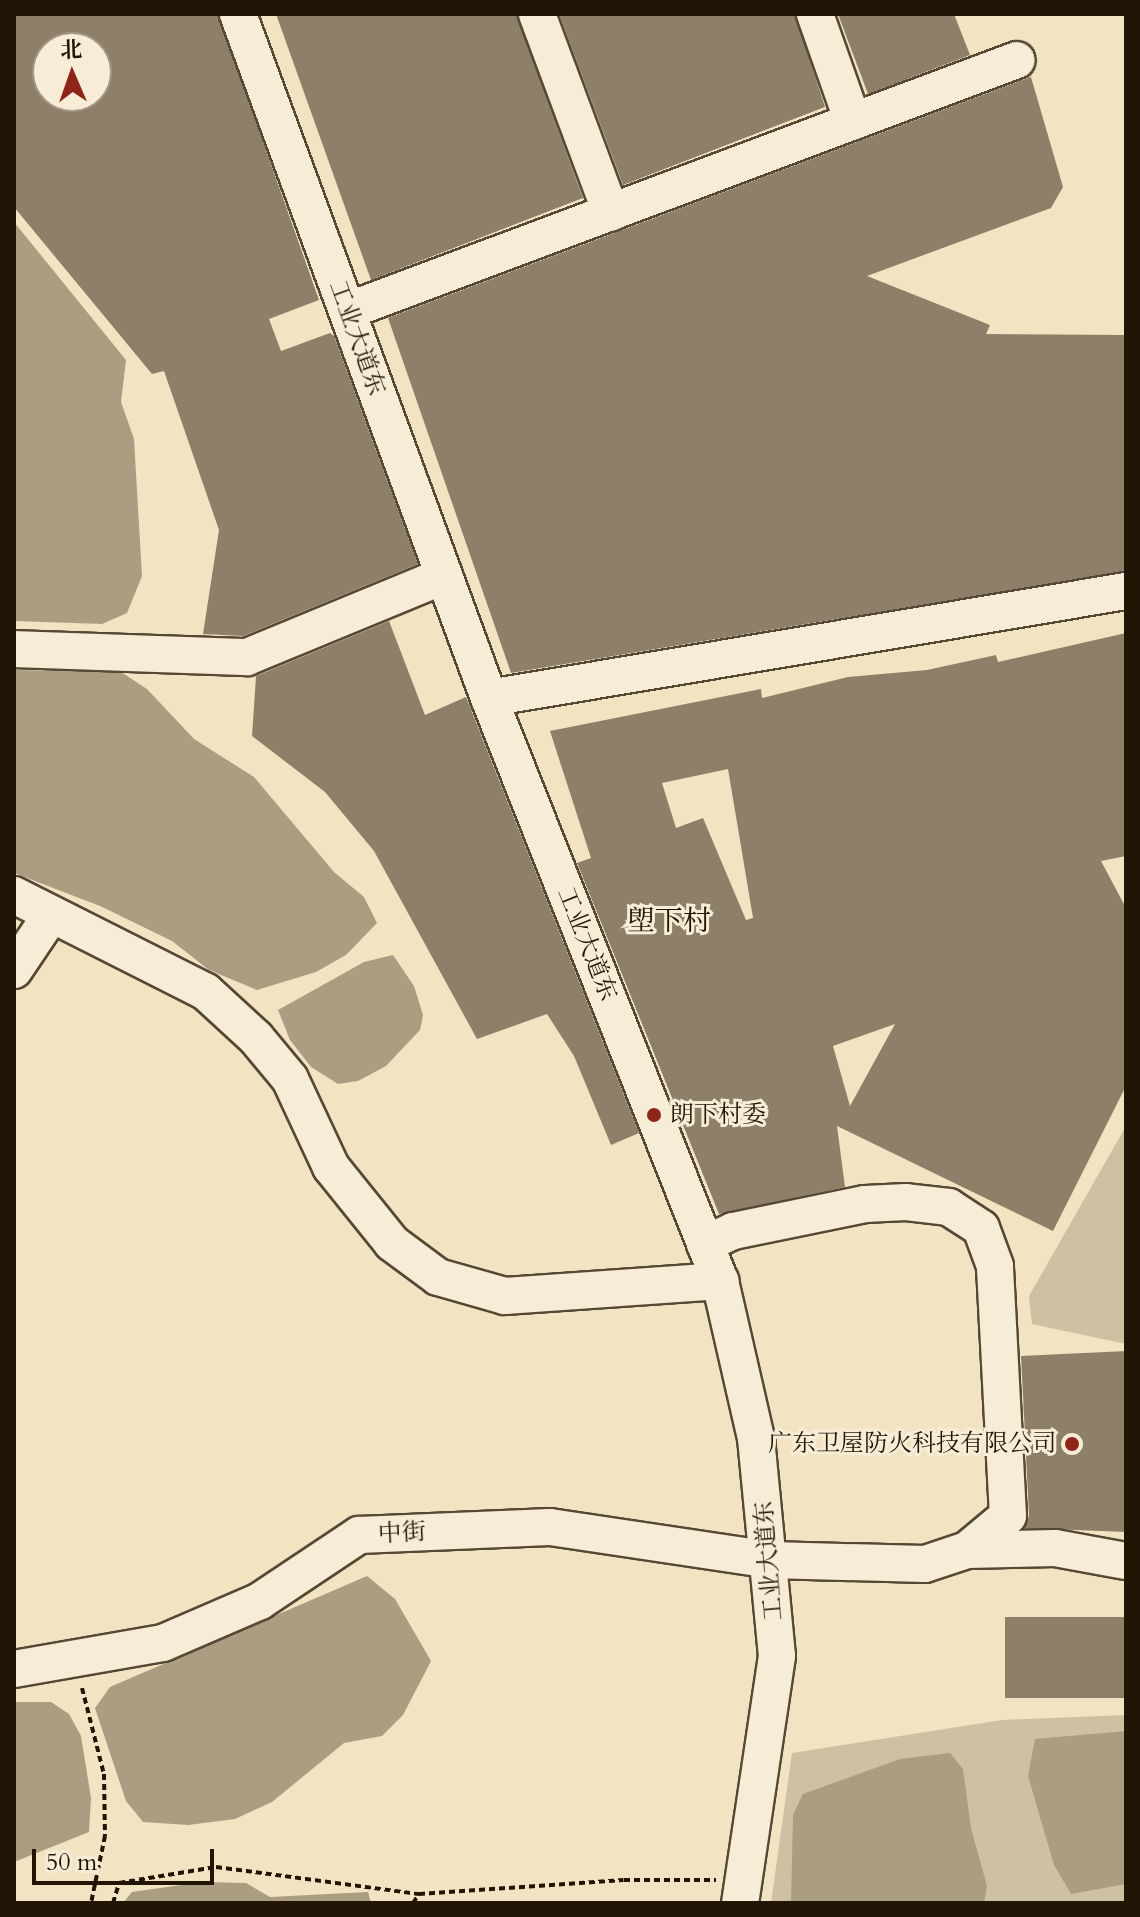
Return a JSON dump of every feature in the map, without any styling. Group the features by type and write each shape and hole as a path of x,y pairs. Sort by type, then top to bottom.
{"street":[{"name":"工业大道东","path":"238,14 489,698 720,1281 756,1438 777,1656 743,1891"},
{"path":"537,14 611,213"},
{"path":"815,14 853,122"},
{"path":"347,311 1017,60"},
{"path":"14,649 247,657 444,576"},
{"path":"489,698 1126,591"},
{"path":"14,895 206,992 256,1038 290,1079 331,1167 392,1243 438,1277 505,1296 720,1281"},
{"path":"14,970 51,915"},
{"path":"705,1244 733,1231 865,1204 906,1202 949,1207 981,1228 995,1266 1008,1516 967,1550"},
{"name":"中街","path":"14,1669 163,1643 260,1601 359,1535 550,1527 770,1560 925,1564 967,1550"},
{"path":"967,1550 1055,1548 1126,1561"}],"path":[{"path":"75,1658 104,1774 105,1836 91,1903"},
{"path":"113,1903 119,1883 216,1867 419,1894 624,1880 743,1891"},
{"path":"413,1903 419,1894"}],"shaded area":[{"path":"14,222 126,360 121,402 134,439 142,576 127,613 102,624 14,621"},
{"path":"14,670 121,672 147,689 194,739 254,777 334,872 364,897 377,923 346,955 316,972 257,990 209,970 172,941 100,906 14,873"},
{"path":"393,955 414,986 423,1015 420,1030 386,1066 358,1081 338,1084 311,1067 290,1040 278,1010 364,962"},
{"path":"1126,1126 1126,1344 1032,1324 1029,1296"},
{"path":"367,1576 395,1599 431,1661 403,1715 382,1736 344,1743 272,1802 235,1819 188,1825 143,1822 126,1801 95,1708 110,1687"},
{"path":"14,1702 51,1702 69,1714 81,1736 91,1798 89,1832 14,1862"},
{"path":"1126,1715 1126,1903 771,1903 792,1753 1002,1720"},
{"path":"1126,1731 1126,1884 1071,1894 1054,1865 1028,1776 1035,1739"},
{"path":"950,1753 963,1769 971,1828 987,1886 984,1903 791,1903 793,1815 803,1794 900,1759"},
{"path":"202,1882 246,1883 270,1897 368,1892 371,1903 123,1903 132,1892"}],"building":[{"path":"14,14 218,14 319,300 269,319 281,351 330,333 334,336 418,564 243,636 203,634 219,530 164,371 152,374 14,207"},
{"path":"276,14 516,14 583,198 371,280"},
{"path":"559,14 795,14 825,107 623,185"},
{"path":"838,14 954,14 970,55 868,94"},
{"path":"1031,77 1063,187 1051,208 867,276 990,325 986,334 1126,335 1126,571 511,673 388,318"},
{"path":"389,621 425,715 466,697 639,1133 611,1145 574,1056 547,1014 477,1039 374,851 325,792 252,736 256,676"},
{"path":"1126,633 1126,856 1101,861 1126,908 1126,1086 1053,1231 837,1126 845,1187 719,1214 577,863 591,858 550,731 761,689 762,698 848,677 927,670 996,655 998,662","holes":["728,769 753,918 746,920 703,818 676,828 662,783","895,1024 850,1106 833,1046"]},
{"name":"广东卫屋防火科技有限公司","path":"1126,1351 1126,1532 1025,1528 1029,1515 1021,1356"},
{"path":"1005,1617 1126,1617 1126,1698 1005,1698"}],"place":[{"name":"朗下村委","path":"654,1115"},
{"name":"广东卫屋防火科技有限公司","path":"1072,1444"}],"district":[{"name":"塱下村","path":"669,921"}]}
